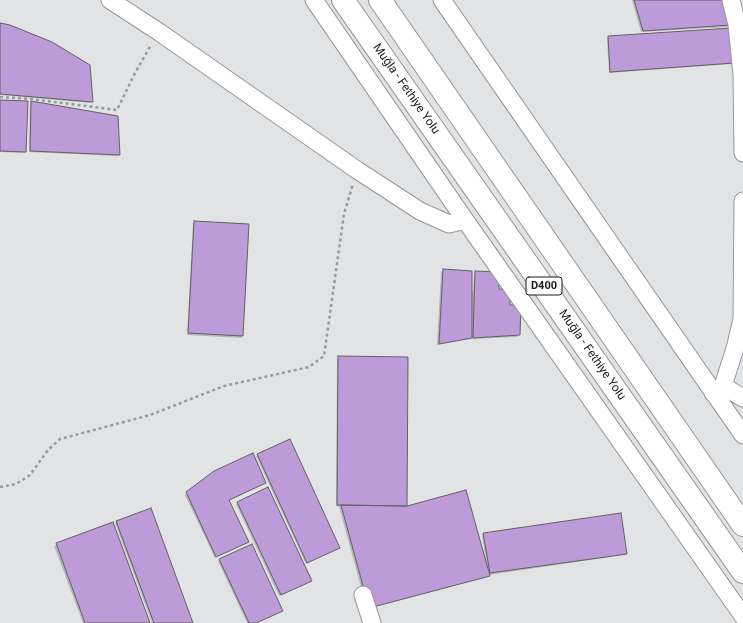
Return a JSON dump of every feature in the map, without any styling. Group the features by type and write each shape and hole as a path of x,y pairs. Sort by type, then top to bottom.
{"highway":[{"name":"Muğla - Fethiye Yolu","path":"343,0 743,572"},
{"name":"D400","path":"380,0 743,525"}],"street":[{"path":"110,0 159,32 357,170 420,211 449,224 465,220"},
{"path":"314,0 465,220 743,616"},
{"path":"442,0 718,390 743,435"},
{"path":"731,0 737,25 742,75 743,152"},
{"path":"718,390 736,345 742,319 743,201"},
{"path":"718,390 743,398"},
{"path":"363,595 372,623"}],"path":[{"path":"0,97 31,99 117,110 135,73 159,32"},
{"path":"0,487 16,484 30,475 48,450 60,439 150,414 224,386 309,367 324,356 344,214 357,170"}],"building":[{"path":"634,0 723,0 730,25 643,31"},
{"path":"0,23 10,25 52,42 90,65 93,102 0,94"},
{"path":"731,28 734,63 610,72 608,36"},
{"path":"0,100 28,101 26,152 0,151"},
{"path":"31,101 118,116 120,155 30,151"},
{"path":"194,221 249,224 243,336 188,333"},
{"path":"443,269 472,271 472,338 439,344"},
{"path":"475,271 499,272 499,289 510,290 510,305 521,305 520,335 473,338"},
{"path":"338,356 408,357 407,506 337,505"},
{"path":"290,439 340,548 307,563 257,454"},
{"path":"253,453 266,483 229,500 249,542 216,557 186,492 214,471"},
{"path":"268,487 312,581 281,595 237,502"},
{"path":"466,490 490,576 369,608 341,505 407,506"},
{"path":"151,508 193,623 154,623 116,521"},
{"path":"621,513 627,554 490,573 483,533"},
{"path":"113,522 150,623 85,623 56,543"},
{"path":"252,544 283,611 256,623 249,623 219,559"}]}
